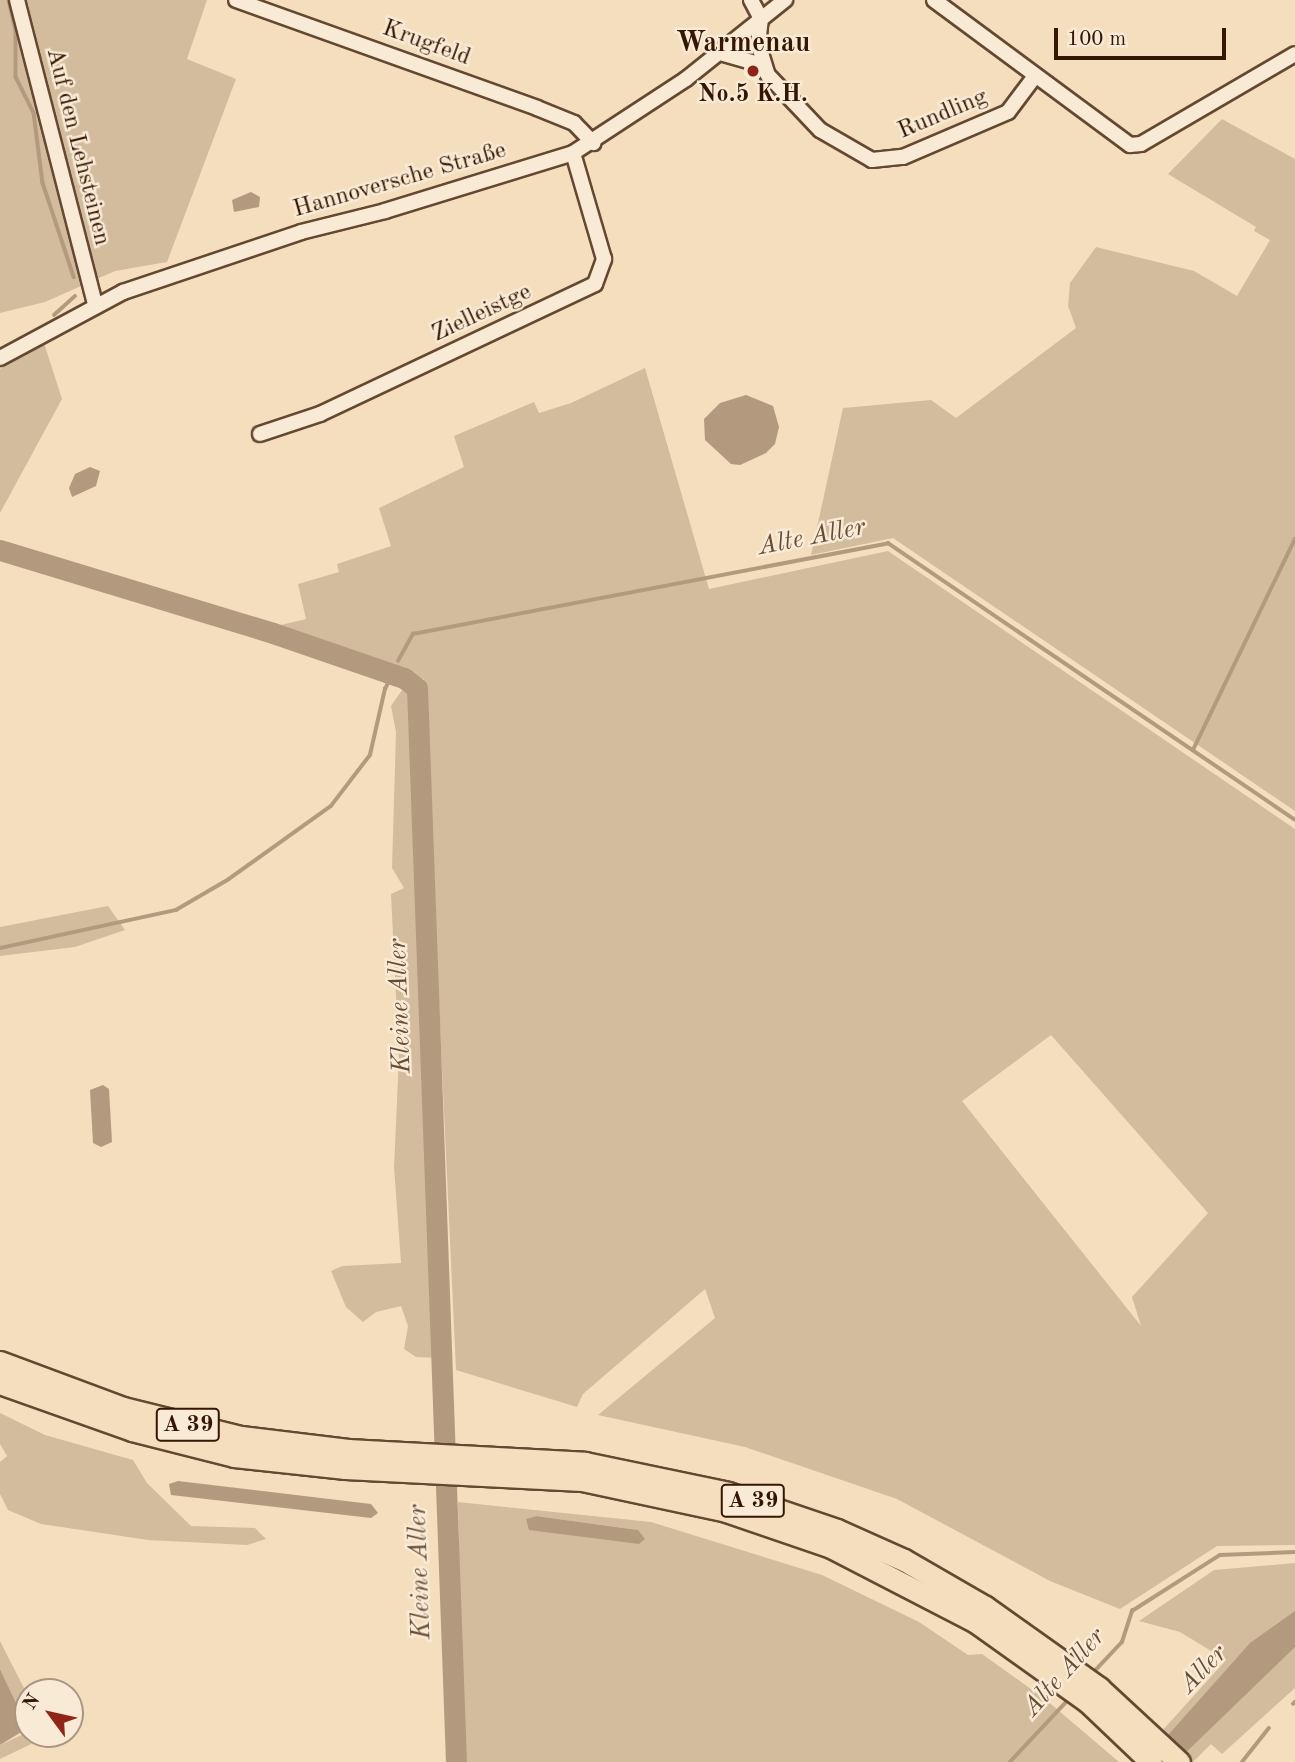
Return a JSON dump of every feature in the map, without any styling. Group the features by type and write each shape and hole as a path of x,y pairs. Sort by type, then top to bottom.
{"highway":[{"name":"A 39","path":"0,1362 65,1389 179,1423 241,1437 384,1462"},
{"name":"A 39","path":"0,1383 56,1406 197,1447 297,1464 384,1462 502,1467 594,1482 726,1511 831,1547 980,1614 1099,1688 1179,1762"},
{"name":"A 39","path":"980,1614 1088,1702 1152,1762"}],"street":[{"name":"Auf den Lehsteinen","path":"17,0 95,304"},
{"name":"Krugfeld","path":"236,0 537,108 574,123 593,143"},
{"path":"720,53 762,65 758,43 761,19 751,0"},
{"name":"Hannoversche Straße","path":"0,358 95,304 301,232 385,211 573,153 593,143 720,53 785,0"},
{"path":"934,0 1130,145 1141,144 1295,54"},
{"name":"Rundling","path":"762,65 781,92 820,130 858,154 880,161 914,153 1008,113 1035,76"},
{"name":"Zielleistge","path":"260,434 320,414 595,284 604,259 573,153"}],"shaded area":[{"path":"0,0 207,0 187,59 236,79 167,262 115,271 45,302 0,313"},
{"path":"1222,119 1295,159 1295,811 893,538 811,555 843,408 931,400 956,418 1076,328 1068,306 1070,283 1096,247 1194,271 1237,296 1270,240 1254,231 1256,227 1168,174"},
{"path":"251,192 260,197 259,207 234,212 232,200"},
{"path":"44,343 62,399 0,513 0,369"},
{"path":"645,368 709,589 888,551 1295,829 1295,1545 1217,1546 1120,1609 1050,1581 897,1499 745,1447 598,1415 715,1318 705,1289 583,1394 577,1407 456,1370 424,679 395,676 281,625 306,619 298,584 339,572 337,564 391,546 379,508 464,467 454,436 534,402 539,413 571,403","holes":["1051,1035 1208,1213 1132,1297 1141,1326 962,1101"]},
{"path":"746,395 773,406 779,427 775,444 766,453 740,465 731,464 705,440 704,419 720,403"},
{"path":"90,467 100,471 96,486 72,497 69,488 75,474"},
{"path":"409,680 438,1358 416,1357 404,1349 408,1326 401,1306 376,1312 363,1322 346,1307 331,1271 342,1266 401,1263 394,1167 399,1057 391,894 404,888 392,868 396,732 391,706"},
{"path":"108,906 125,930 75,947 0,956 0,927"},
{"path":"103,1085 109,1089 112,1142 101,1147 93,1143 90,1090"},
{"path":"0,1413 45,1435 133,1460 147,1483 191,1526 255,1528 266,1539 247,1545 148,1540 41,1524 8,1510 0,1494 0,1462 7,1456 0,1444"},
{"path":"178,1481 371,1504 378,1513 371,1518 171,1495 169,1484"},
{"path":"458,1502 651,1522 822,1575 919,1622 968,1655 982,1654 1045,1699 1119,1762 450,1762 444,1545 459,1547","holes":["536,1516 638,1530 526,1519"]},
{"path":"536,1516 638,1530 645,1539 639,1544 529,1530 526,1519"},
{"path":"1295,1563 1295,1688 1222,1754 1211,1744 1193,1762 1134,1762 1226,1660 1180,1632 1139,1621 1214,1570"},
{"path":"1295,1611 1295,1647 1176,1762 1144,1762 1250,1643"},
{"path":"0,1641 19,1678 14,1678 14,1698 0,1669"},
{"path":"0,1669 14,1698 14,1736 0,1745"},
{"path":"14,1738 14,1748 23,1748 0,1759 0,1745"}],"waterway":[{"path":"9,0 16,30 16,77 34,113 43,183 74,277"},
{"path":"54,315 75,296"},
{"path":"1193,750 1295,539"},
{"name":"Alte Aller","path":"398,661 413,634 888,543 1295,820"},
{"name":"Kleine Aller","path":"0,550 273,633 404,678 417,688 456,1762"},
{"path":"0,948 176,910 229,879 331,806 370,755 385,689 393,674"},
{"name":"Alte Aller","path":"1091,1675 1122,1642 1132,1611 1220,1555 1295,1552"},
{"name":"Alte Aller","path":"1010,1762 1069,1699"},
{"path":"1242,1762 1269,1728"}],"place":[{"name":"No.5 K.H.","path":"753,71"}],"district":[{"name":"Warmenau","path":"743,44"}],"water label":[{"name":"Aller","path":"1204,1670"}]}
